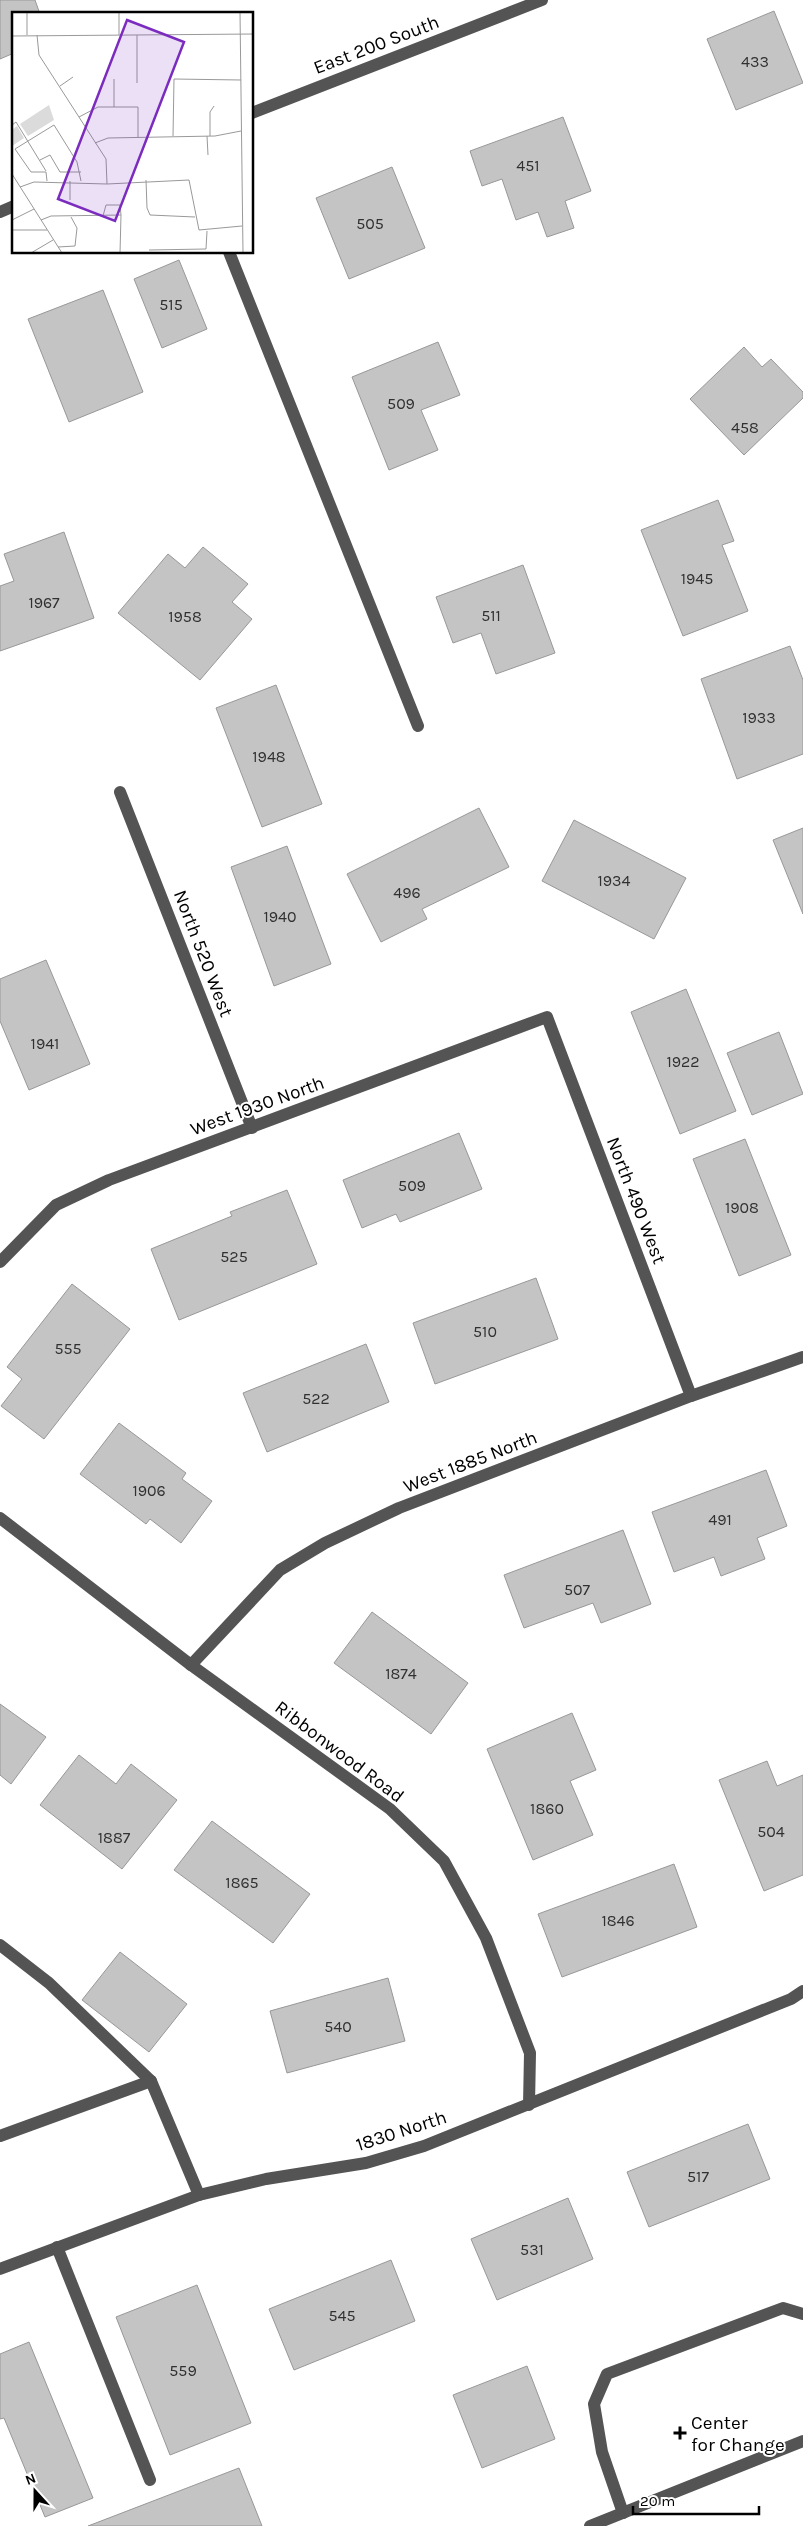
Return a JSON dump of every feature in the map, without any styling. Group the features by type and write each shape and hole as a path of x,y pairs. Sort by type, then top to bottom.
{"street":[{"name":"East 200 South","path":"254,112 542,0"},
{"path":"0,212 12,207"},
{"path":"230,254 418,726"},
{"name":"North 520 West","path":"120,792 252,1128"},
{"name":"West 1930 North","path":"0,1262 56,1205 109,1180 547,1017"},
{"name":"North 490 West","path":"547,1017 691,1396"},
{"name":"West 1885 North","path":"191,1664 280,1570 325,1543 399,1508 691,1396 803,1357"},
{"name":"Ribbonwood Road","path":"0,1518 191,1664 390,1809 444,1861 486,1938 530,2053 529,2105"},
{"path":"0,1945 49,1983 152,2081 199,2195"},
{"name":"1830 North","path":"0,2269 199,2195 266,2179 366,2163 424,2146 791,1999 803,1991"},
{"path":"0,2136 152,2081"},
{"path":"57,2247 150,2480"},
{"path":"623,2513 602,2452 594,2404 607,2374 783,2308 803,2314"},
{"path":"590,2526 803,2441"}],"building":[{"path":"0,0 35,0 39,12 12,12 12,54 0,59"},
{"path":"774,11 803,83 736,110 707,39"},
{"path":"563,117 591,191 565,201 574,228 547,237 538,212 516,220 502,179 482,186 470,151"},
{"path":"392,167 425,248 349,279 316,198"},
{"path":"179,260 207,329 162,348 134,279"},
{"path":"103,290 143,392 69,422 28,319"},
{"path":"438,342 460,395 421,410 438,450 389,470 352,377"},
{"path":"744,347 762,367 771,359 803,392 803,398 744,455 690,399"},
{"path":"718,500 734,541 722,545 748,611 683,636 641,530"},
{"path":"64,532 94,618 0,651 0,586 14,581 4,554"},
{"path":"203,547 248,584 232,602 252,619 200,680 118,613 168,554 185,568"},
{"path":"523,565 555,653 496,674 481,633 453,643 436,597"},
{"path":"790,646 803,680 803,754 737,779 701,679"},
{"path":"276,685 322,804 262,827 216,708"},
{"path":"479,808 509,867 422,909 427,919 381,942 347,874"},
{"path":"574,820 686,878 654,939 542,881"},
{"path":"803,828 803,914 773,840"},
{"path":"287,846 331,964 274,986 231,867"},
{"path":"46,960 90,1064 29,1090 0,1021 0,979"},
{"path":"686,989 736,1111 680,1134 631,1012"},
{"path":"779,1032 803,1094 752,1115 727,1053"},
{"path":"459,1133 482,1189 400,1222 396,1214 362,1228 343,1180"},
{"path":"745,1139 791,1255 739,1276 693,1159"},
{"path":"287,1190 317,1264 179,1320 151,1249 232,1216 230,1212"},
{"path":"536,1278 558,1339 435,1384 413,1323"},
{"path":"72,1284 130,1329 44,1439 1,1406 22,1379 7,1367"},
{"path":"366,1344 389,1402 267,1452 243,1393"},
{"path":"119,1423 186,1473 182,1479 212,1501 181,1543 150,1519 146,1524 80,1474"},
{"path":"766,1470 787,1526 757,1538 765,1559 721,1576 714,1557 674,1572 652,1512"},
{"path":"623,1530 651,1604 601,1623 593,1603 524,1628 504,1575"},
{"path":"372,1612 468,1683 431,1734 334,1663"},
{"path":"0,1704 46,1737 11,1784 0,1775"},
{"path":"572,1713 596,1770 570,1781 593,1835 533,1860 487,1749"},
{"path":"79,1755 116,1784 131,1764 177,1800 122,1869 40,1805"},
{"path":"767,1761 777,1786 803,1775 803,1875 764,1891 719,1780"},
{"path":"212,1821 310,1894 273,1943 174,1870"},
{"path":"674,1864 697,1927 562,1977 538,1914"},
{"path":"120,1952 187,2004 149,2052 82,2000"},
{"path":"388,1978 405,2041 287,2073 270,2011"},
{"path":"748,2124 770,2179 649,2227 627,2172"},
{"path":"568,2198 593,2259 497,2300 471,2239"},
{"path":"391,2260 415,2321 294,2370 269,2309"},
{"path":"197,2285 251,2423 170,2455 116,2317"},
{"path":"29,2342 93,2498 45,2517 4,2418 0,2419 0,2354"},
{"path":"527,2366 555,2439 482,2468 453,2395"},
{"path":"239,2468 262,2526 88,2526"}],"place":[{"name":"Center for Change","path":"680,2433"}]}
